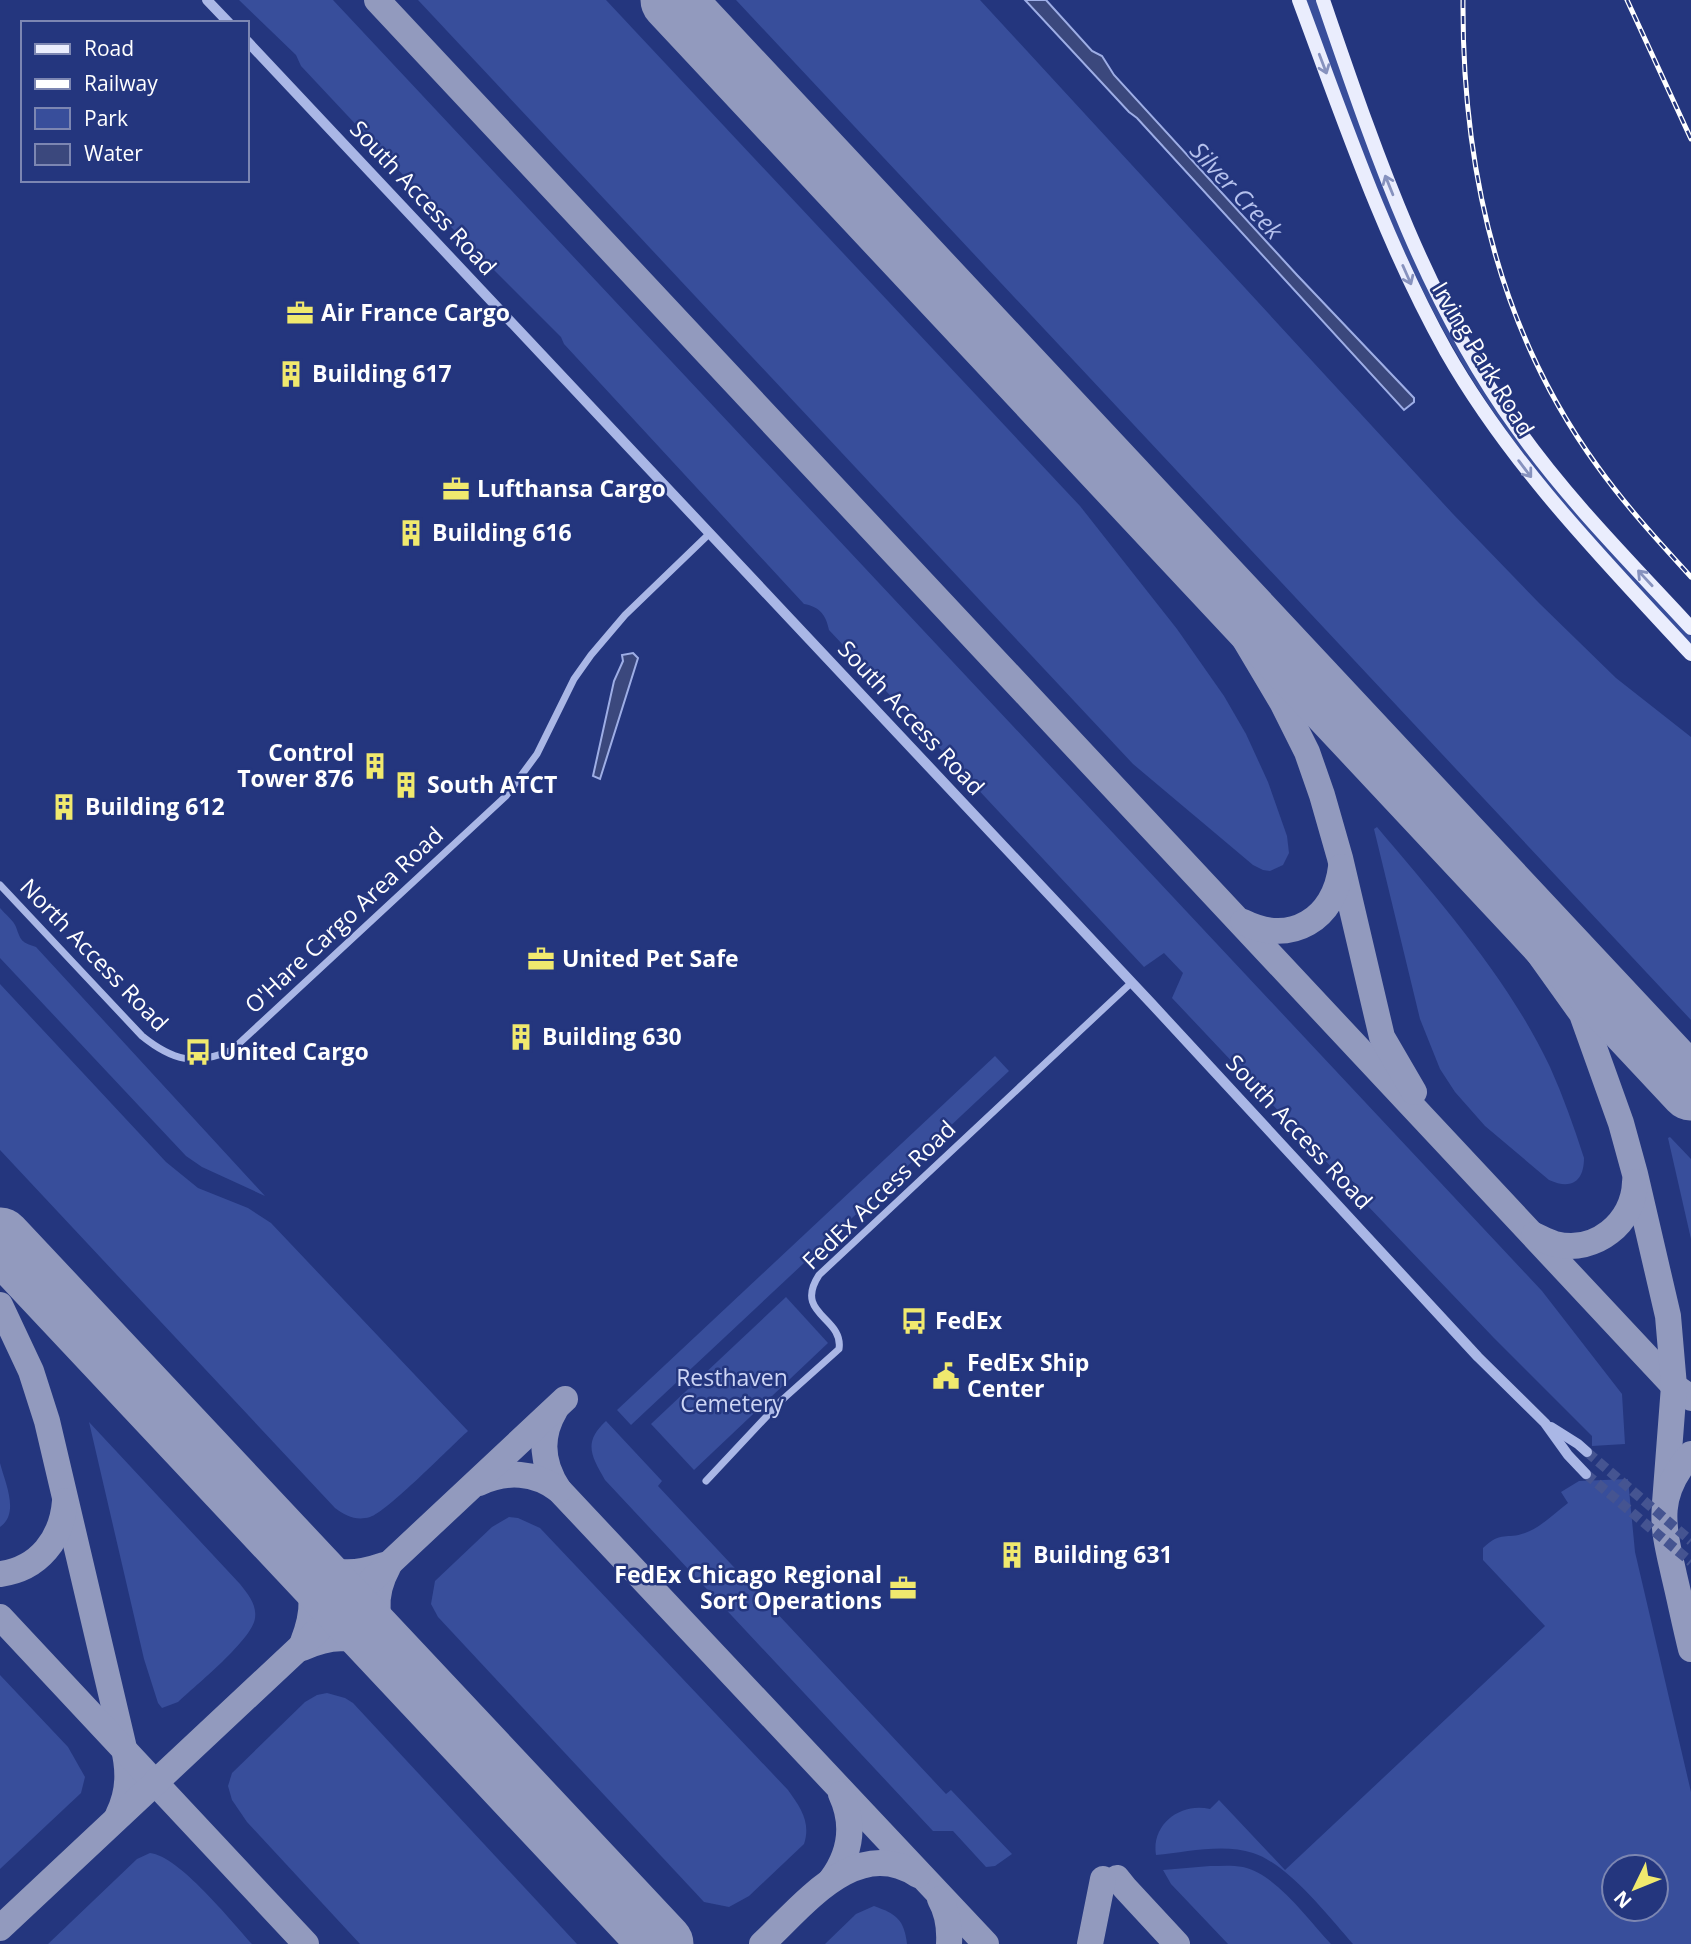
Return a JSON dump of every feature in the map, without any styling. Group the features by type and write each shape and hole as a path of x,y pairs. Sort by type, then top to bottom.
{"main road":[{"name":"Irving Park Road","path":"1299,0 1391,238 1447,352 1478,403 1538,485 1691,654"},
{"name":"Irving Park Road","path":"1323,0 1375,149 1407,230 1462,341 1517,428 1565,489 1691,628"}],"street":[{"path":"207,0 227,21"},
{"name":"South Access Road","path":"248,42 1478,1357 1545,1423 1568,1455 1586,1474"},
{"name":"O'Hare Cargo Area Road","path":"202,1060 232,1049 246,1038 506,796 537,754 574,679 591,655 625,615 709,534"},
{"name":"North Access Road","path":"0,885 142,1037 161,1052 181,1059 202,1060"},
{"name":"FedEx Access Road","path":"706,1481 782,1401 839,1349 838,1335 815,1309 811,1298 812,1286 820,1275 1131,983"},
{"name":"South Access Road","path":"1545,1423 1587,1452"}],"green space":[{"path":"239,0 333,0 1542,1291 1622,1394 1625,1444 1592,1446 1592,1436 1365,1203 1356,1184 1338,1174 1172,998 1183,973 1164,953 1144,967 829,630 821,612 804,604 564,344 561,337 450,226 450,220 429,198 421,194 301,66 296,55"},
{"path":"418,0 606,0 1080,506 1177,629 1224,696 1246,734 1268,782 1287,836 1289,853 1283,865 1270,871 1253,865 1133,764"},
{"path":"736,0 980,0 1453,514 1616,678 1691,737 1691,1020"},
{"path":"1306,0 1316,0 1421,275 1459,348 1598,535 1691,636 1691,645 1584,527 1533,466 1486,401 1457,354 1430,306 1384,206"},
{"path":"1377,827 1471,942 1514,1002 1533,1034 1550,1067 1584,1158 1582,1173 1575,1182 1564,1184 1549,1180 1485,1126 1455,1092 1440,1069 1420,1019 1374,829"},
{"path":"0,908 13,922 22,940 36,947 265,1196 202,1167 186,1156 0,958"},
{"path":"0,984 166,1162 198,1188 248,1208 271,1223 468,1431 378,1513 370,1517 356,1518 335,1508 0,1150"},
{"path":"995,1056 1009,1071 631,1425 617,1410"},
{"path":"1668,1138 1691,1159 1691,1239"},
{"name":"Resthaven Cemetery","path":"786,1297 828,1343 694,1470 651,1424"},
{"path":"606,1421 662,1481 658,1486 946,1794 951,1790 1012,1854 995,1866 986,1867 953,1831 933,1831 605,1480 593,1456 592,1443"},
{"path":"89,1422 240,1584 255,1609 252,1627 234,1650 178,1702 162,1708 144,1659"},
{"path":"0,1463 10,1506 6,1521 0,1527"},
{"path":"1628,1479 1635,1552 1691,1792 1691,1944 1353,1944 1294,1880 1280,1868 1253,1853 1205,1849 1156,1855 1158,1834 1170,1818 1189,1809 1210,1809 1219,1800 1285,1870 1545,1626 1483,1560 1483,1548 1495,1539 1519,1535 1542,1524 1568,1503 1561,1492 1579,1481"},
{"path":"509,1517 540,1528 788,1790 797,1803 804,1816 804,1844 749,1896 729,1907 704,1902 438,1617 431,1604 435,1581 492,1527"},
{"path":"0,1675 68,1747 85,1777 81,1793 0,1869"},
{"path":"327,1693 353,1703 577,1944 360,1944 247,1822 232,1800 228,1786 232,1773 305,1702"},
{"path":"150,1853 175,1865 189,1877 252,1944 48,1944 137,1859"},
{"path":"1210,1866 1243,1867 1255,1871 1291,1899 1331,1944 1228,1944 1171,1884 1163,1870"},
{"path":"874,1906 898,1919 904,1929 907,1944 825,1944 856,1914"}],"water":[{"path":"1025,0 1046,0 1092,51 1102,56 1114,75 1414,398 1414,402 1404,410 1137,118"},
{"path":"633,653 638,658 600,779 593,776 614,681 623,661 622,655"}],"taxiway":[{"path":"377,0 1674,1386 1691,1398"},
{"path":"1103,460 1238,628 1282,702 1307,752 1340,858 1382,1037 1414,1092"},
{"path":"1411,789 1486,880 1582,1014 1621,1123 1668,1316 1674,1386 1665,1503"},
{"path":"1243,922 1261,929 1278,931 1294,929 1308,923 1320,914 1330,901 1341,867"},
{"path":"1534,1235 1552,1243 1570,1246 1598,1240 1610,1232 1628,1210 1635,1182"},
{"path":"0,1245 63,1306"},
{"path":"0,1305 31,1371 47,1421 123,1744 127,1780 125,1797 118,1815"},
{"path":"0,1928 565,1399"},
{"path":"555,1410 546,1430 545,1451 549,1471 559,1490 986,1944"},
{"path":"1691,1454 1671,1484 1665,1512 1667,1541 1691,1649"},
{"path":"479,1483 500,1476 520,1475 540,1479 559,1490"},
{"path":"0,1574 26,1566 46,1550 59,1528 65,1501"},
{"path":"302,1559 342,1572 361,1571 384,1565"},
{"path":"302,1559 312,1601 310,1620 303,1642"},
{"path":"388,1567 379,1589 378,1609 381,1630 389,1652"},
{"path":"0,1617 306,1944"},
{"path":"302,1648 326,1640 346,1638 389,1652"},
{"path":"831,1880 843,1859 849,1838 848,1816 841,1794"},
{"path":"762,1944 813,1894 852,1869 873,1863 895,1865 918,1875"},
{"path":"1117,1878 1177,1944"},
{"path":"1090,1944 1103,1879"},
{"path":"940,1899 948,1920 949,1944"}],"runway":[{"path":"672,0 1691,1089"},
{"path":"0,1239 662,1944"}],"tunnel":[{"path":"1587,1452 1691,1541"},
{"path":"1586,1474 1691,1562"}],"railway":[{"path":"1463,0 1464,62 1479,185 1493,245 1511,303 1535,360 1563,414 1620,496 1691,577"},
{"path":"1627,0 1691,139"}],"place":[{"name":"Air France Cargo","path":"300,313"},
{"name":"Building 617","path":"291,374"},
{"name":"Lufthansa Cargo","path":"456,489"},
{"name":"Building 616","path":"411,533"},
{"name":"Control Tower 876","path":"375,766"},
{"name":"South ATCT","path":"406,785"},
{"name":"Building 612","path":"64,807"},
{"name":"United Pet Safe","path":"541,959"},
{"name":"Building 630","path":"521,1037"},
{"name":"United Cargo","path":"198,1052"},
{"name":"FedEx","path":"914,1321"},
{"name":"FedEx Ship Center","path":"946,1376"},
{"name":"Building 631","path":"1012,1555"},
{"name":"FedEx Chicago Regional Sort Operations","path":"903,1588"}],"water label":[{"name":"Silver Creek","path":"1236,191"}]}
